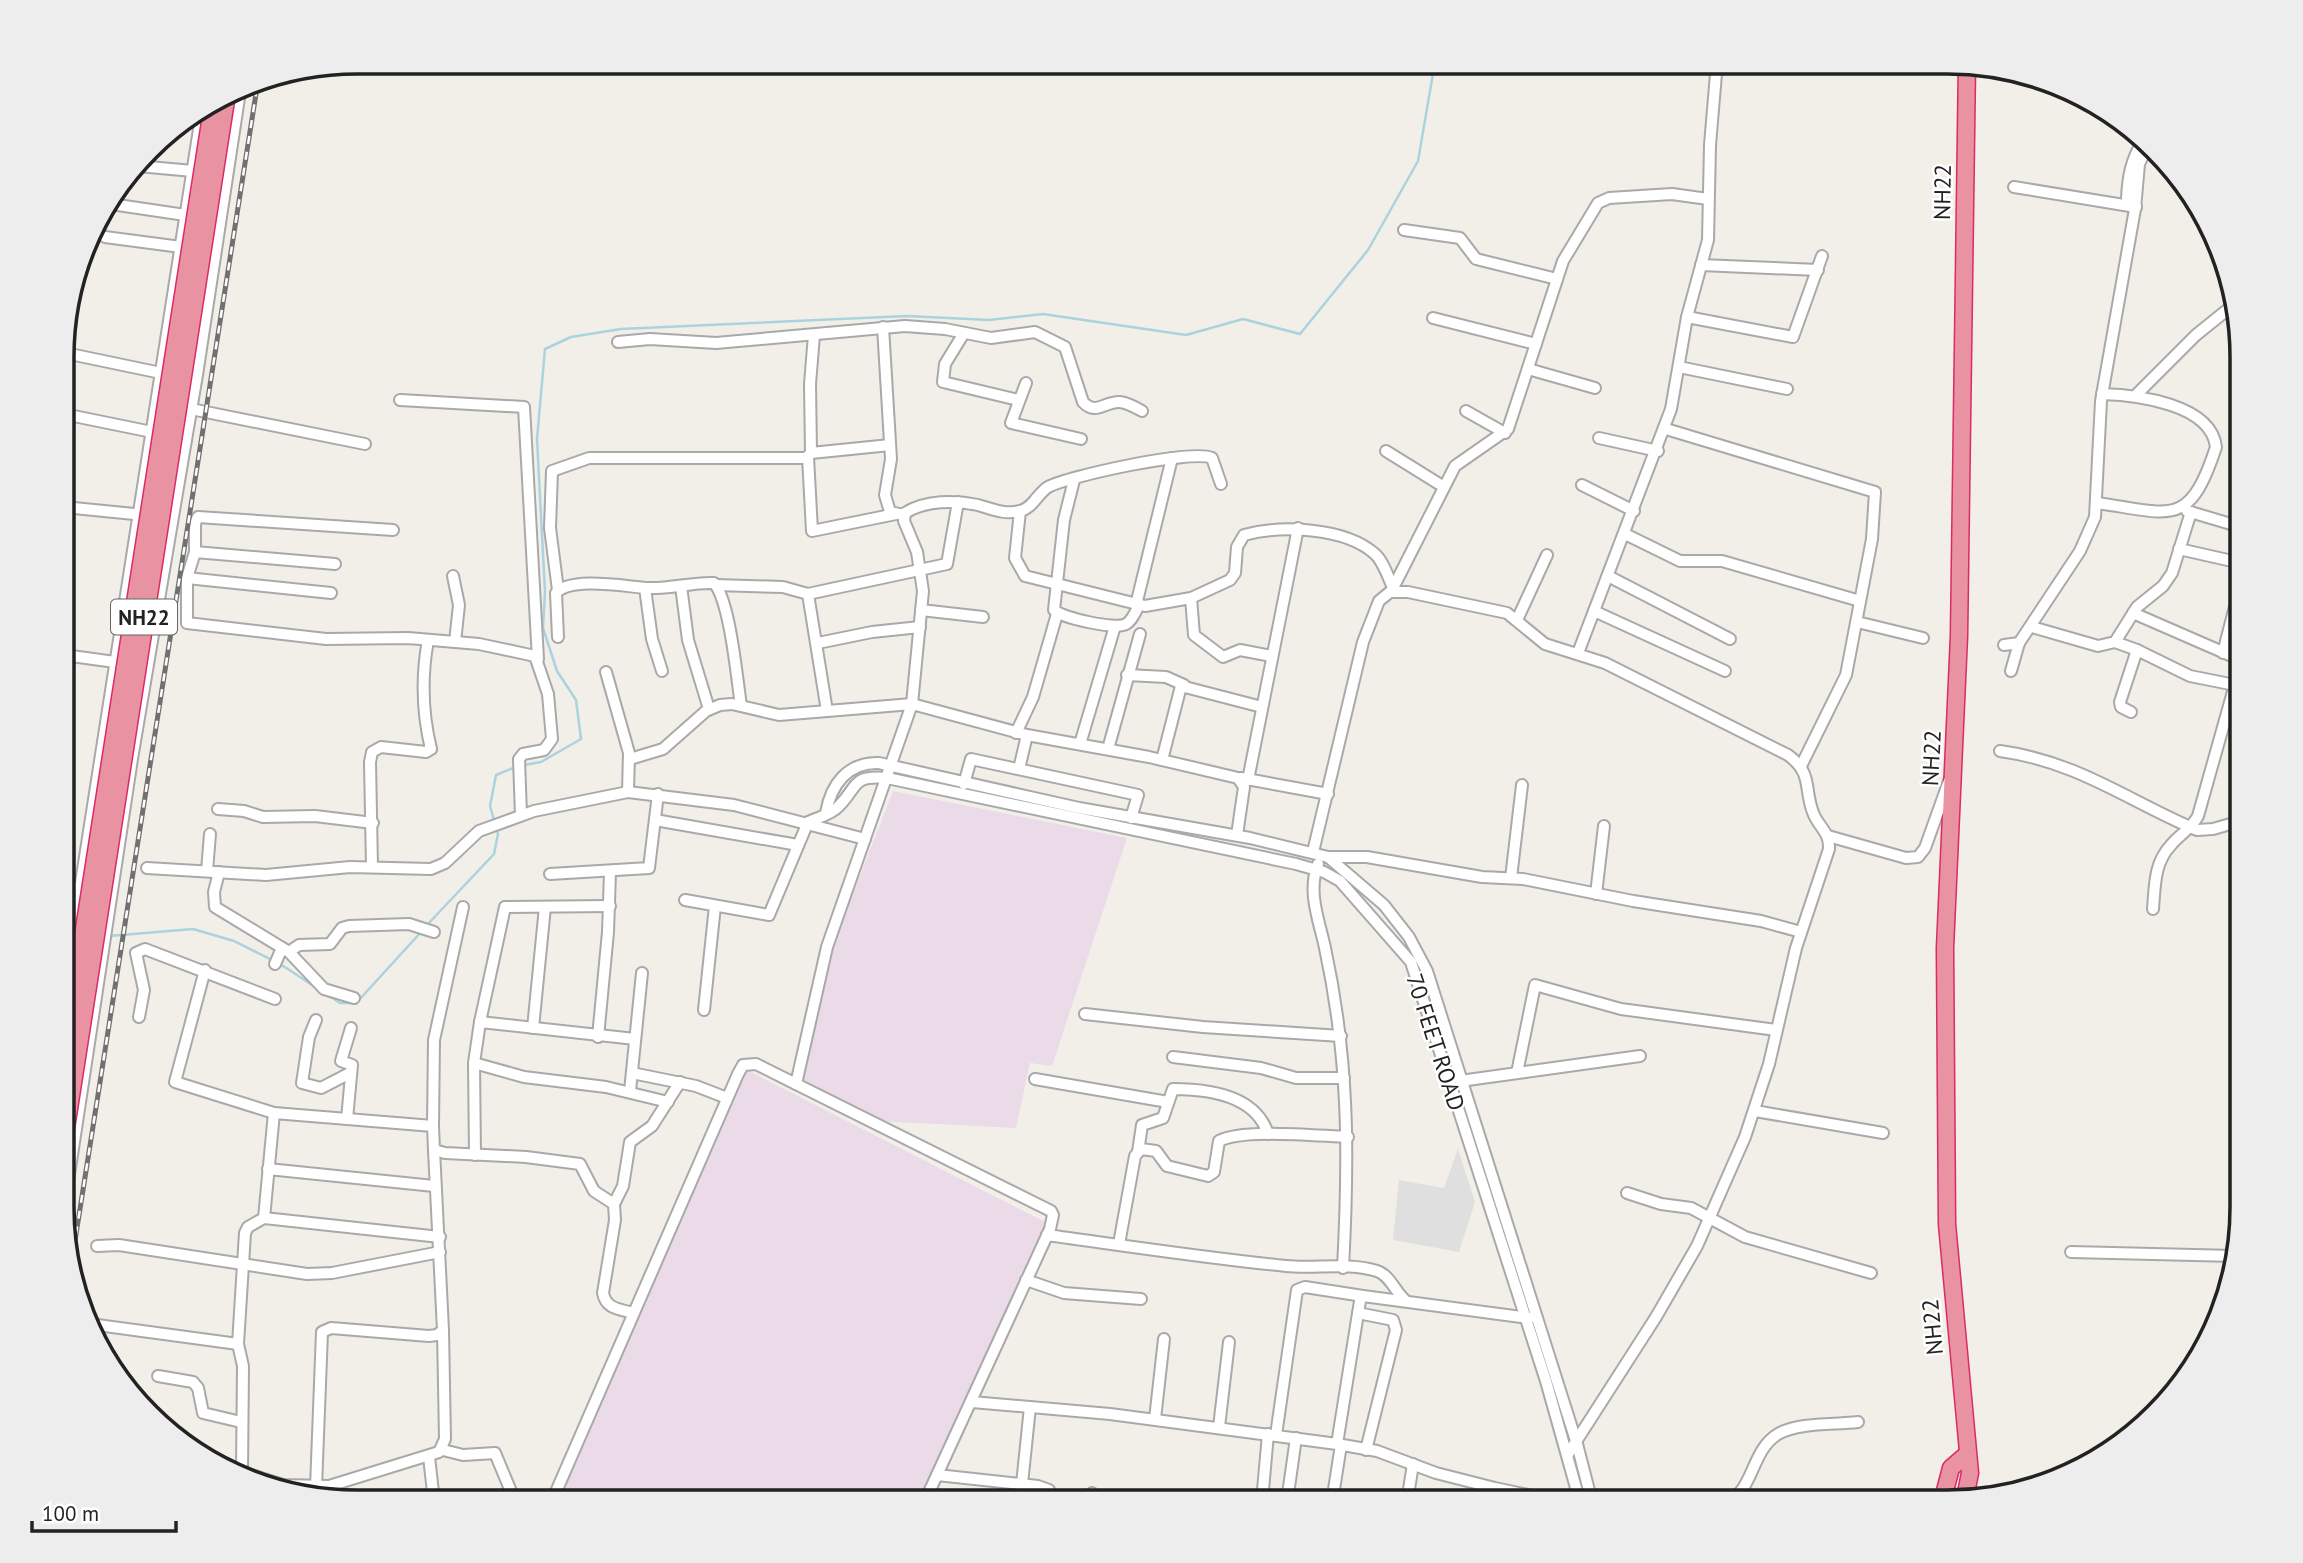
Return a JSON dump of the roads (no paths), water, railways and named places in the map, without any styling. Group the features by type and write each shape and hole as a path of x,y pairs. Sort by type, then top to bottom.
{"highway":[{"name":"NH22","path":"1967,74 1959,636 1945,948 1947,1224 1966,1455 1970,1473 1967,1489"},
{"name":"NH22","path":"74,1077 225,106"},
{"name":"NH22","path":"74,994 211,113"},
{"path":"1945,1490 1951,1468 1966,1455"}],"street":[{"path":"1578,653 1665,429 1687,317 1708,240 1716,74"},
{"path":"74,1142 114,874 191,409 239,99"},
{"path":"74,923 201,120"},
{"path":"2136,207 2127,198 2128,178 2133,157 2138,149"},
{"path":"2011,671 2020,643 2089,535 2097,503 2102,394 2136,207 2140,164 2144,154"},
{"path":"147,167 193,171"},
{"path":"2014,187 2136,207"},
{"path":"1343,1268 1348,1137 1341,1036 1314,907 1316,869 1321,855 1328,794 1369,625 1378,601 1394,590 1459,462 1505,433 1566,254 1603,200 1672,194 1708,199"},
{"path":"117,205 219,219"},
{"path":"1404,230 1460,238 1476,259 1557,279"},
{"path":"104,237 181,247"},
{"path":"1687,317 1793,337 1822,257"},
{"path":"1701,265 1818,270"},
{"path":"2135,396 2196,335 2226,311"},
{"path":"1433,318 1536,344"},
{"path":"796,1084 827,947 912,704 921,611 920,569 900,515 888,509 885,495 891,463 883,327"},
{"path":"618,342 650,339 716,343 883,327 923,327 991,338 1027,332 1044,335 1067,349 1086,405 1097,409 1120,402 1142,411"},
{"path":"964,333 945,364 943,382 1018,400"},
{"path":"814,335 810,384 812,531 900,515 916,507 958,502 1008,513 1020,511 1030,506 1051,486 1172,458 1209,457 1216,467 1221,484"},
{"path":"74,355 162,373"},
{"path":"1679,367 1787,389"},
{"path":"1528,369 1595,388"},
{"path":"1026,383 1011,423 1081,439"},
{"path":"2102,394 2135,396 2169,403 2210,429 2215,436 2216,447 2212,461 2186,511 2179,549 2168,580 2133,613 2115,642"},
{"path":"400,400 524,407 538,659 550,705 552,738 544,750 523,754 519,758 517,776 521,815"},
{"path":"191,409 365,444"},
{"path":"1466,411 1505,433"},
{"path":"74,417 152,432"},
{"path":"1665,429 1866,486 1875,492 1872,539 1842,686 1801,766"},
{"path":"1599,438 1658,451"},
{"path":"558,637 558,590 550,528 550,478 556,468 589,458 810,455 890,445"},
{"path":"1386,450 1444,488"},
{"path":"1057,614 1115,626 1127,624 1138,605 1172,458"},
{"path":"1019,769 1021,734 1057,614 1053,606 1064,520 1074,480"},
{"path":"1582,485 1634,510"},
{"path":"558,590 620,583 645,588 716,585 783,587 808,594 947,564 958,502"},
{"path":"2097,503 2164,512 2186,511 2230,524"},
{"path":"74,508 171,518"},
{"path":"1020,511 1015,549 1020,571 1032,579 1138,605 1191,598 1233,577 1238,542 1244,536 1298,528 1329,534 1370,550 1378,558 1394,590"},
{"path":"393,530 198,517 195,523 203,553 187,578 187,623 326,639 408,638 455,642 523,652 538,659"},
{"path":"1237,835 1243,779 1262,706 1298,528"},
{"path":"1625,534 1680,561 1722,561 1860,601"},
{"path":"2179,549 2230,561"},
{"path":"203,553 335,564"},
{"path":"1517,620 1547,555"},
{"path":"453,576 459,605 455,642"},
{"path":"1608,576 1730,639"},
{"path":"187,578 331,593"},
{"path":"716,585 729,626 741,706"},
{"path":"681,586 688,639 709,709"},
{"path":"645,588 652,639 662,671"},
{"path":"1394,590 1507,613 1537,640 1578,653 1757,739 1801,766 1808,781 1812,812 1828,836 1829,849 1801,932 1755,1111 1711,1217 1656,1317 1577,1444 1568,1454"},
{"path":"808,594 827,711"},
{"path":"1191,598 1194,635 1218,655 1227,656 1240,650 1272,656"},
{"path":"921,611 983,617"},
{"path":"1594,611 1725,670"},
{"path":"2133,613 2230,656"},
{"path":"1857,622 1923,638"},
{"path":"1080,744 1115,626"},
{"path":"2223,653 2230,626"},
{"path":"818,643 872,632 920,627"},
{"path":"2032,627 2098,646 2115,642 2190,676 2230,684"},
{"path":"1108,749 1140,634"},
{"path":"372,867 370,762 374,749 426,752 431,749 425,725 422,680 428,640"},
{"path":"2004,645 2020,643"},
{"path":"2131,712 2121,707 2120,702 2137,650"},
{"path":"74,656 115,662"},
{"path":"606,672 630,759 628,792"},
{"path":"1127,675 1166,677 1184,685 1262,706"},
{"path":"1162,760 1179,690 1184,685"},
{"path":"630,759 663,750 709,709 720,705 741,706 779,715 912,704 1021,734 1328,794"},
{"path":"2153,909 2158,863 2170,846 2192,827 2200,809 2230,708"},
{"path":"2000,751 2022,754 2089,777 2192,827 2213,829 2230,824"},
{"path":"964,783 971,759 1019,769 1138,795 1131,818"},
{"path":"1828,836 1906,858 1918,857 1925,848 1954,769"},
{"name":"70 FEET ROAD","path":"889,773 1316,869 1346,887 1419,967 1531,1318 1577,1444 1589,1490"},
{"name":"70 FEET ROAD","path":"808,822 838,808 861,779 889,773 964,783 1131,818 1237,835 1321,855 1343,866 1384,905 1419,967 1460,1081 1467,1121"},
{"path":"1511,878 1522,785"},
{"path":"147,868 266,875 372,867 438,867 478,831 521,815 628,792 734,805 808,822 865,839"},
{"path":"550,874 649,868 658,794"},
{"path":"219,809 238,810 263,817 315,816 373,823"},
{"path":"655,820 798,845"},
{"path":"685,900 769,915 808,822"},
{"path":"1596,894 1604,827"},
{"path":"210,834 215,907 324,989 354,998"},
{"path":"1321,855 1367,857 1482,877 1511,878 1760,921 1801,932"},
{"path":"82,869 114,874"},
{"path":"598,1037 610,906 610,872"},
{"path":"74,888 79,888"},
{"path":"475,1155 474,1063 480,1022 505,907 610,906"},
{"path":"704,1010 715,906"},
{"path":"443,1450 440,1237 434,1186 434,1040 463,907"},
{"path":"533,1028 545,907"},
{"path":"281,955 299,945 330,943 345,926 398,924 428,930"},
{"path":"139,1017 144,989 136,953 149,949 275,999"},
{"path":"205,970 175,1082 274,1113 433,1126"},
{"path":"630,1091 642,973"},
{"path":"1517,1073 1535,985 1621,1009 1776,1030"},
{"path":"1085,1014 1203,1027 1341,1036"},
{"path":"316,1020 309,1037 302,1083 321,1088 350,1073"},
{"path":"480,1022 635,1039"},
{"path":"347,1119 352,1065 341,1061 351,1028"},
{"path":"1172,1056 1271,1069 1296,1078 1344,1078"},
{"path":"1460,1081 1640,1056"},
{"path":"474,1063 524,1077 630,1091 668,1102"},
{"path":"557,1490 727,1098 743,1065 749,1063 1051,1211 1053,1221 1047,1235 930,1490"},
{"path":"632,1073 680,1082 727,1098"},
{"path":"1035,1079 1168,1102"},
{"path":"633,1313 610,1307 603,1293 615,1220 614,1204 623,1186 630,1142 652,1126 680,1082"},
{"path":"1119,1244 1142,1125 1163,1118 1170,1091 1178,1089 1239,1100 1255,1110 1268,1135"},
{"path":"1755,1111 1883,1133"},
{"path":"264,1218 274,1113"},
{"path":"1138,1152 1141,1149 1156,1151 1167,1166 1208,1176 1214,1172 1217,1146 1222,1139 1268,1135 1348,1137"},
{"path":"434,1150 572,1161 583,1168 594,1191 614,1204"},
{"path":"268,1168 434,1186"},
{"path":"1627,1193 1661,1204 1691,1208 1745,1237 1871,1273"},
{"path":"242,1465 243,1366 238,1344 245,1233 254,1222 264,1218 440,1237"},
{"path":"1047,1235 1119,1244 1144,1251 1172,1251 1283,1266 1343,1268 1384,1274 1406,1301"},
{"path":"97,1246 119,1245 242,1267 319,1274 440,1252"},
{"path":"2071,1252 2225,1256"},
{"path":"1026,1280 1064,1293 1141,1299"},
{"path":"1264,1490 1297,1290 1305,1287 1531,1318"},
{"path":"1333,1490 1358,1313 1363,1296"},
{"path":"1358,1313 1387,1317 1393,1320 1396,1330 1366,1450"},
{"name":"70 FEET ROAD","path":"1531,1318 1577,1490"},
{"path":"100,1325 238,1344"},
{"path":"316,1486 322,1332 331,1328 429,1336 438,1335 443,1329"},
{"path":"1155,1419 1164,1339"},
{"path":"1219,1427 1229,1342"},
{"path":"158,1376 193,1382 198,1388 203,1413 241,1422"},
{"path":"972,1402 1155,1419 1339,1445 1366,1450 1504,1490"},
{"path":"1023,1484 1030,1407"},
{"path":"1744,1490 1762,1449 1776,1435 1795,1429 1858,1422"},
{"path":"1289,1490 1296,1438"},
{"path":"318,1487 340,1484 429,1457 443,1450 463,1455 495,1453 510,1490"},
{"path":"429,1457 433,1490"},
{"path":"1409,1490 1413,1464"},
{"path":"937,1475 1023,1484 1049,1490"}],"waterway":[{"path":"524,765 541,762 581,739 576,700 557,671 543,628 545,592 537,439 545,349 571,337 621,329 907,316 989,320 1043,314 1186,335 1243,319 1300,334 1368,250 1418,161 1433,74"},
{"path":"494,820 490,806 496,775 518,766"},
{"path":"427,925 494,854 498,834 496,827"},
{"path":"109,936 193,929 234,941 274,961"},
{"path":"358,1001 422,931"},
{"path":"280,964 340,1003 352,1003"}],"railway":[{"path":"75,1238 256,92"}]}
